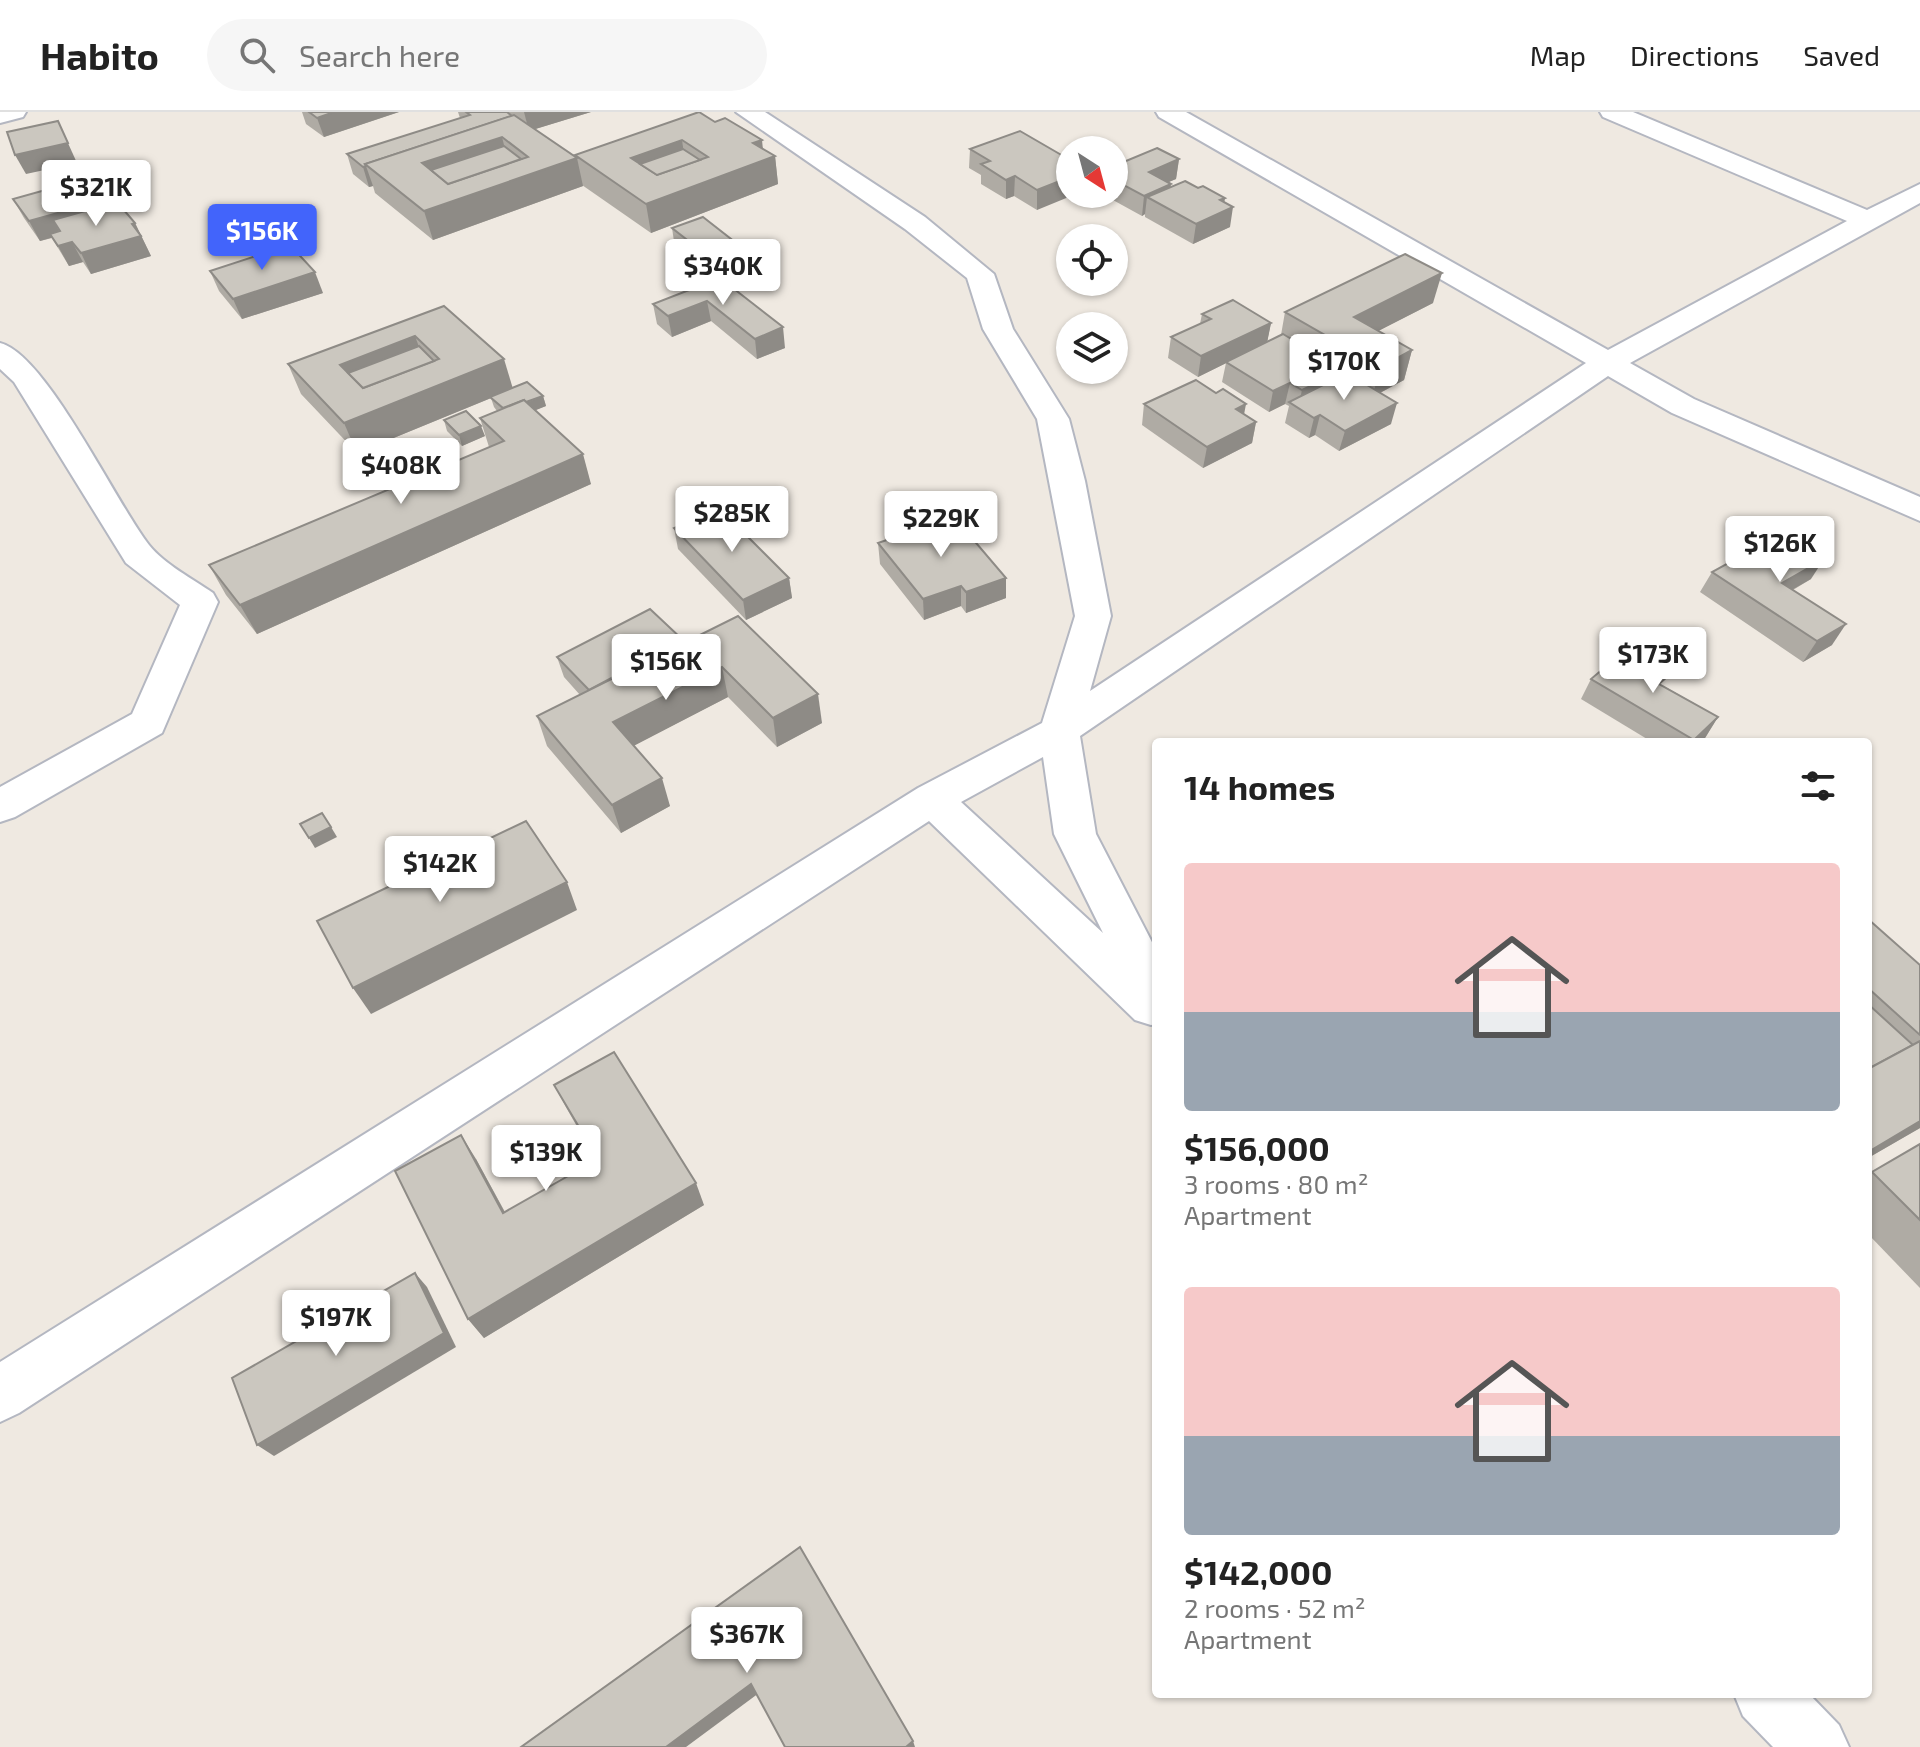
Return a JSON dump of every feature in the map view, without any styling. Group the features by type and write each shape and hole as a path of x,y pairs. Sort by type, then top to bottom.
{"street":[{"path":"0,116 14,112"},
{"path":"1168,112 1683,406 1920,510"},
{"path":"1612,112 1868,220"},
{"path":"758,115 915,223 980,274 998,329 1053,419 1093,616 1059,731 1075,834 1152,987"},
{"path":"0,1394 932,799 1059,731 1605,364 1920,192"},
{"path":"0,352 26,377 138,555 200,602 148,723 0,806"},
{"path":"932,799 1152,1007"},
{"path":"1769,1698 1817,1747"}],"building":[{"path":"309,112 334,112 317,118"},
{"path":"466,112 507,112 512,116 363,167 347,154 470,115"},
{"path":"699,112 715,122 725,118 762,140 753,143 775,156 646,204 575,155","holes":["682,140 708,157 657,175 631,158"]},
{"path":"514,115 577,158 424,211 365,164","holes":["502,137 528,157 448,184 422,163"]},
{"path":"58,121 68,143 15,155 7,132"},
{"path":"1020,131 1056,152 1056,183 1037,190 1015,176 1006,180 981,164 990,161 970,149"},
{"path":"504,146 521,159 448,184 431,170"},
{"path":"1157,148 1179,159 1149,172 1171,184 1144,196 1128,187 1128,160"},
{"path":"683,149 700,160 657,175 640,164"},
{"path":"85,179 101,201 29,221 13,199"},
{"path":"1185,181 1198,188 1203,186 1225,198 1220,200 1233,207 1196,224 1147,197"},
{"path":"117,202 135,223 132,224 141,236 81,253 72,242 58,246 50,234 60,231 53,220"},
{"path":"703,217 740,246 709,257 672,228"},
{"path":"290,245 315,272 233,299 210,271"},
{"path":"1405,254 1442,273 1354,317 1412,350 1381,367 1285,312"},
{"path":"720,278 783,327 755,339 707,301 668,316 653,304"},
{"path":"1233,300 1271,323 1201,356 1171,337 1211,319 1202,314"},
{"path":"444,306 504,359 344,423 288,364","holes":["415,336 439,359 363,388 340,365"]},
{"path":"1283,334 1331,363 1314,371 1326,379 1302,390 1290,383 1273,391 1226,362"},
{"path":"419,346 434,361 363,388 348,373"},
{"path":"1347,373 1397,403 1345,431 1320,415 1314,418 1289,402"},
{"path":"1196,380 1216,393 1223,389 1246,404 1236,409 1256,422 1207,447 1144,404"},
{"path":"527,382 543,396 503,408 490,397"},
{"path":"524,400 583,454 240,605 209,565 504,441 480,418"},
{"path":"466,411 481,426 459,435 444,420"},
{"path":"720,509 789,578 743,600 674,528"},
{"path":"954,517 1006,578 966,592 961,586 923,599 878,543"},
{"path":"1783,533 1824,559 1782,583 1846,624 1817,641 1712,572"},
{"path":"650,609 683,640 589,690 557,657"},
{"path":"738,616 818,694 773,718 722,667 613,722 662,778 612,805 537,716"},
{"path":"1623,652 1667,677 1659,684 1718,717 1696,738 1691,738 1591,679"},
{"path":"322,813 331,827 309,838 300,824"},
{"path":"526,821 567,882 353,988 317,921"},
{"path":"1872,923 1920,965 1920,1035 1872,992"},
{"path":"1872,1008 1913,1045 1872,1067"},
{"path":"1920,1041 1920,1121 1872,1150 1872,1067"},
{"path":"614,1052 696,1183 468,1319 395,1171 461,1135 503,1213 598,1159 554,1085"},
{"path":"1920,1144 1920,1220 1872,1172"},
{"path":"415,1273 444,1333 257,1445 232,1378"},
{"path":"800,1547 913,1741 906,1747 785,1747 751,1684 666,1747 521,1747"}]}
